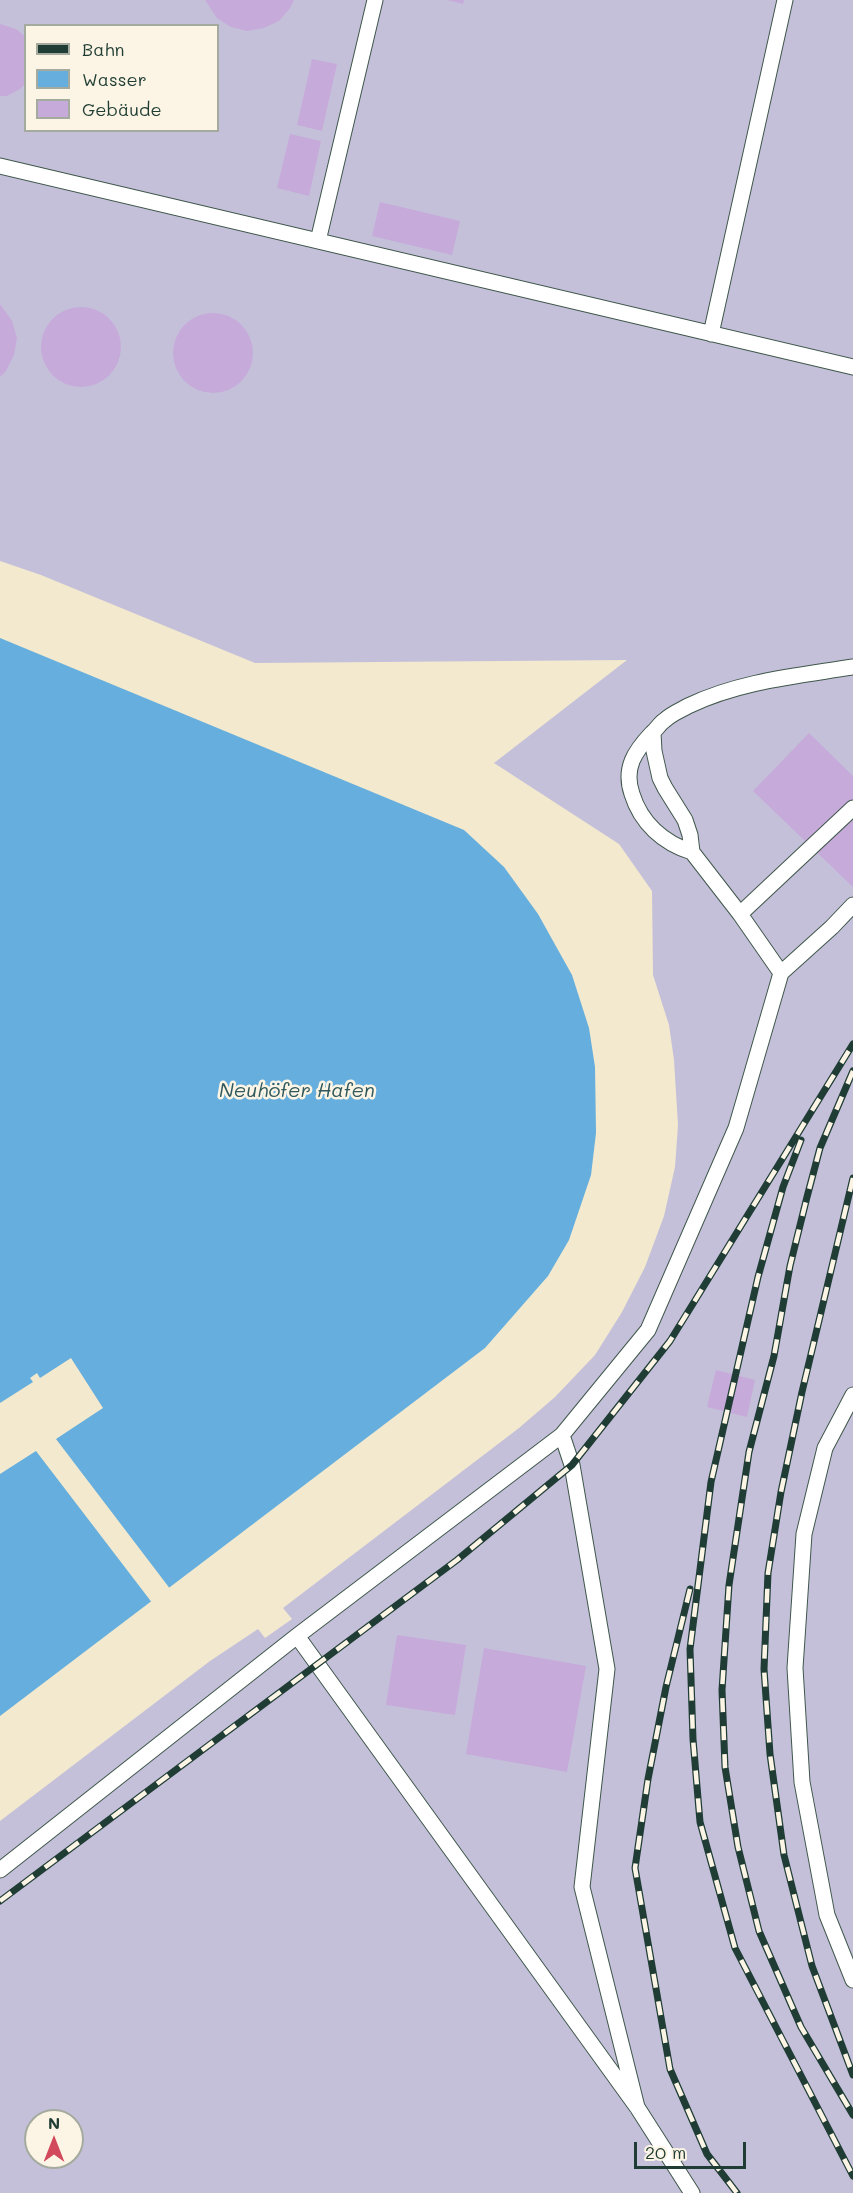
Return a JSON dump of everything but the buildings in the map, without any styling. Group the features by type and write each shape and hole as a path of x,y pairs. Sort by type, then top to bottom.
{"lane":[{"path":"318,241 375,0"},
{"path":"711,334 785,0"},
{"path":"0,166 853,367"},
{"path":"692,852 656,834 635,805 629,775 634,755 640,745 664,720 717,693 765,681 853,667"},
{"path":"653,733 654,752 660,778 685,820 692,852 740,914 781,973"},
{"path":"740,914 853,808"},
{"path":"0,1870 297,1636 562,1435 648,1330 736,1128 781,973 853,905"},
{"path":"853,1395 825,1448 804,1534 795,1668 802,1782 827,1916 853,1980"},
{"path":"562,1435 572,1465 607,1668 582,1887 637,2107"},
{"path":"297,1636 637,2107 692,2193"}],"shaded area":[{"path":"0,0 853,0 853,2193 0,2193 0,1821 210,1661 258,1629 265,1638 292,1619 283,1608 519,1428 555,1397 595,1355 622,1312 645,1267 664,1216 675,1167 678,1125 674,1060 669,1025 653,975 652,891 619,844 494,763 627,660 255,663 41,575 0,561"}],"water":[{"name":"Neuhöfer Hafen","path":"0,638 464,830 504,867 538,914 572,975 589,1028 595,1067 596,1133 591,1175 569,1240 548,1276 485,1348 0,1716"}],"pier":[{"path":"71,1358 103,1408 56,1439 171,1590 153,1604 36,1451 0,1474 0,1403 33,1382 30,1378 37,1373 40,1378"}],"railway":[{"path":"0,1901 457,1560 572,1465 670,1341 853,1044"},
{"path":"853,1071 820,1148 790,1266 774,1356 749,1452 729,1585 722,1690 725,1767 738,1847 759,1931 801,2027 853,2115"},
{"path":"801,1140 783,1187 758,1277 711,1482 690,1649 693,1739 700,1822 735,1948 853,2176"},
{"path":"853,1178 802,1392 781,1492 768,1573 764,1669 770,1754 784,1855 812,1966 853,2075"},
{"path":"690,1589 666,1687 648,1779 635,1868 670,2069 707,2154 737,2193"}]}
